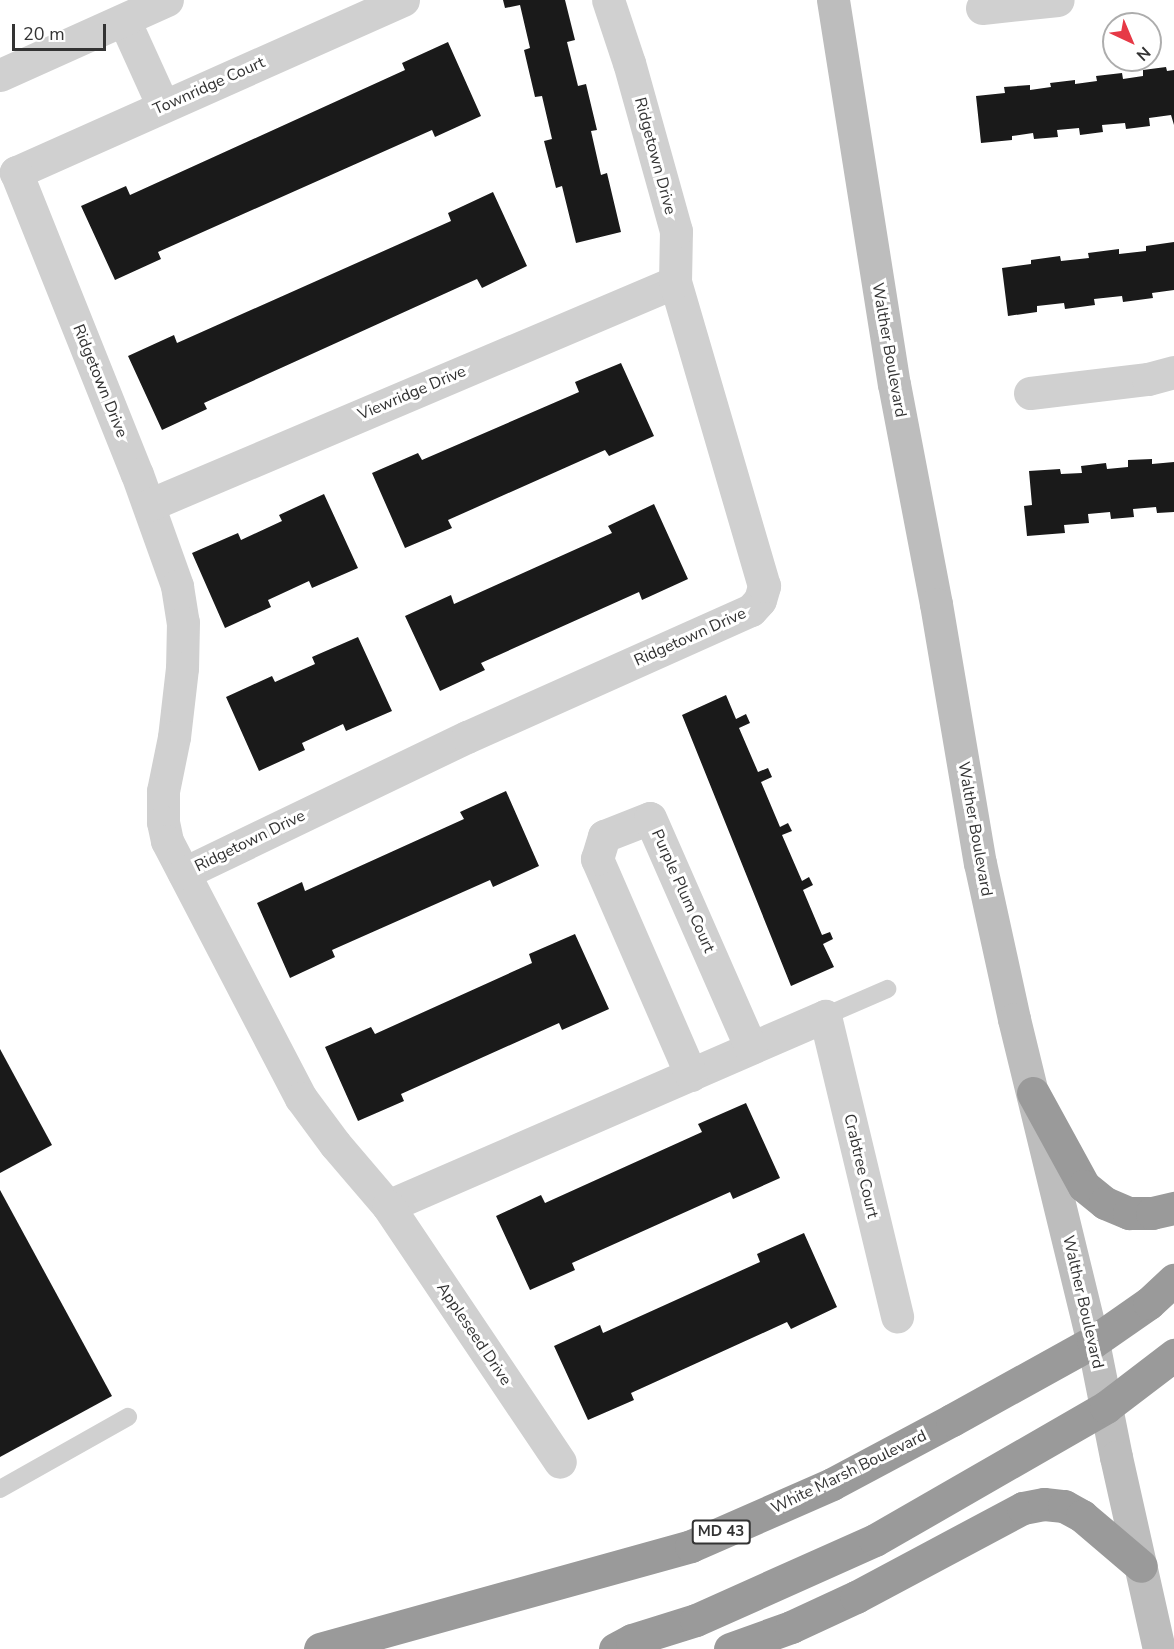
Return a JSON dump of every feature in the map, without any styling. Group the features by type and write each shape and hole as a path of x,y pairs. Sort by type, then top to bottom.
{"highway":[{"path":"1033,1093 1084,1186 1098,1197 1129,1214 1152,1213 1174,1208"},
{"name":"White Marsh Boulevard","path":"320,1649 691,1546 832,1484 1094,1342 1149,1303 1174,1280"},
{"path":"615,1649 632,1640 696,1620 874,1540 1106,1407 1174,1355"},
{"path":"730,1649 791,1627 856,1597 1023,1508 1044,1504 1064,1506 1082,1516 1141,1566"}],"main road":[{"name":"Walther Boulevard","path":"832,0 894,384 936,604 980,863 1094,1342 1106,1407 1160,1649"}],"street":[{"path":"0,75 167,0"},
{"name":"Townridge Court","path":"16,172 403,0"},
{"name":"Ridgetown Drive","path":"184,873 467,737 751,610 760,600 764,586 675,282 676,231 629,63 608,0"},
{"path":"982,8 1058,0"},
{"path":"124,20 163,106"},
{"name":"Ridgetown Drive","path":"16,172 149,505 177,586 183,622 182,668 174,737 163,791 163,822 167,841 301,1098 335,1144 388,1206"},
{"name":"Viewridge Drive","path":"149,505 675,282"},
{"path":"1030,393 1148,379 1174,372"},
{"name":"Purple Plum Court","path":"691,1075 597,859 604,836 650,818 751,1048"},
{"path":"388,1206 825,1016"},
{"name":"Crabtree Court","path":"825,1016 897,1316"},
{"name":"Appleseed Drive","path":"388,1206 560,1462"}],"lane":[{"path":"825,1016 887,989"},
{"path":"0,1489 128,1417"}],"building":[{"path":"503,0 565,0 575,40 567,42 578,86 586,84 597,130 591,131 601,175 607,173 621,232 576,243 562,186 556,188 544,141 552,139 542,96 535,97 524,50 530,48 520,5 505,8"},
{"path":"448,42 481,116 435,137 432,130 158,252 161,259 115,280 81,206 126,186 130,195 405,70 402,63"},
{"path":"1166,67 1167,71 1174,70 1174,125 1171,115 1149,118 1150,126 1126,129 1125,123 1102,125 1103,132 1080,135 1079,128 1057,130 1058,137 1034,139 1033,133 1012,136 1012,140 981,143 976,96 1005,93 1004,87 1030,85 1030,90 1051,87 1050,83 1075,80 1075,84 1097,81 1096,76 1122,73 1123,79 1143,76 1143,72 1162,72 1162,68"},
{"path":"493,192 527,266 482,288 477,279 204,403 207,409 162,430 128,356 174,335 177,343 451,221 448,213"},
{"path":"1174,242 1174,290 1152,293 1153,298 1123,302 1122,296 1094,299 1095,305 1065,309 1064,303 1037,306 1037,312 1008,316 1002,268 1031,264 1031,260 1060,256 1061,261 1089,258 1088,253 1119,249 1119,254 1146,251 1146,246"},
{"path":"621,363 654,436 609,456 605,450 448,520 452,528 405,548 372,473 418,453 422,460 579,392 575,382"},
{"path":"1152,459 1152,464 1174,462 1174,512 1157,513 1156,507 1133,509 1134,517 1111,519 1110,512 1088,514 1089,523 1064,525 1065,533 1027,536 1024,506 1032,505 1029,471 1060,469 1061,474 1082,473 1081,466 1106,463 1107,469 1128,467 1128,460"},
{"path":"324,494 358,568 312,588 309,581 268,600 271,607 225,628 192,553 238,533 241,540 282,521 279,515"},
{"path":"654,504 688,579 642,600 639,592 481,663 485,670 440,691 405,616 451,595 454,604 612,533 608,526"},
{"path":"358,637 392,711 346,731 343,724 302,743 305,750 259,771 226,697 272,676 275,682 315,664 312,657"},
{"path":"726,695 736,719 746,714 750,723 739,728 758,772 768,768 772,777 761,782 780,827 788,823 792,831 782,835 802,881 809,877 813,885 803,890 822,935 830,932 833,939 823,944 834,967 791,986 682,715"},
{"path":"506,791 539,866 493,887 490,880 332,950 335,957 290,978 257,903 302,882 305,891 464,819 460,812"},
{"path":"575,934 609,1009 562,1030 559,1023 401,1094 404,1101 358,1121 325,1047 371,1027 375,1034 532,963 529,954"},
{"path":"0,1049 52,1145 0,1173"},
{"path":"746,1103 780,1178 733,1199 730,1192 572,1263 575,1270 530,1290 496,1216 541,1195 545,1203 702,1132 698,1124"},
{"path":"0,1190 112,1396 0,1457"},
{"path":"804,1233 837,1307 791,1329 787,1322 631,1393 634,1400 588,1420 554,1346 600,1325 603,1333 760,1262 757,1254"}]}
